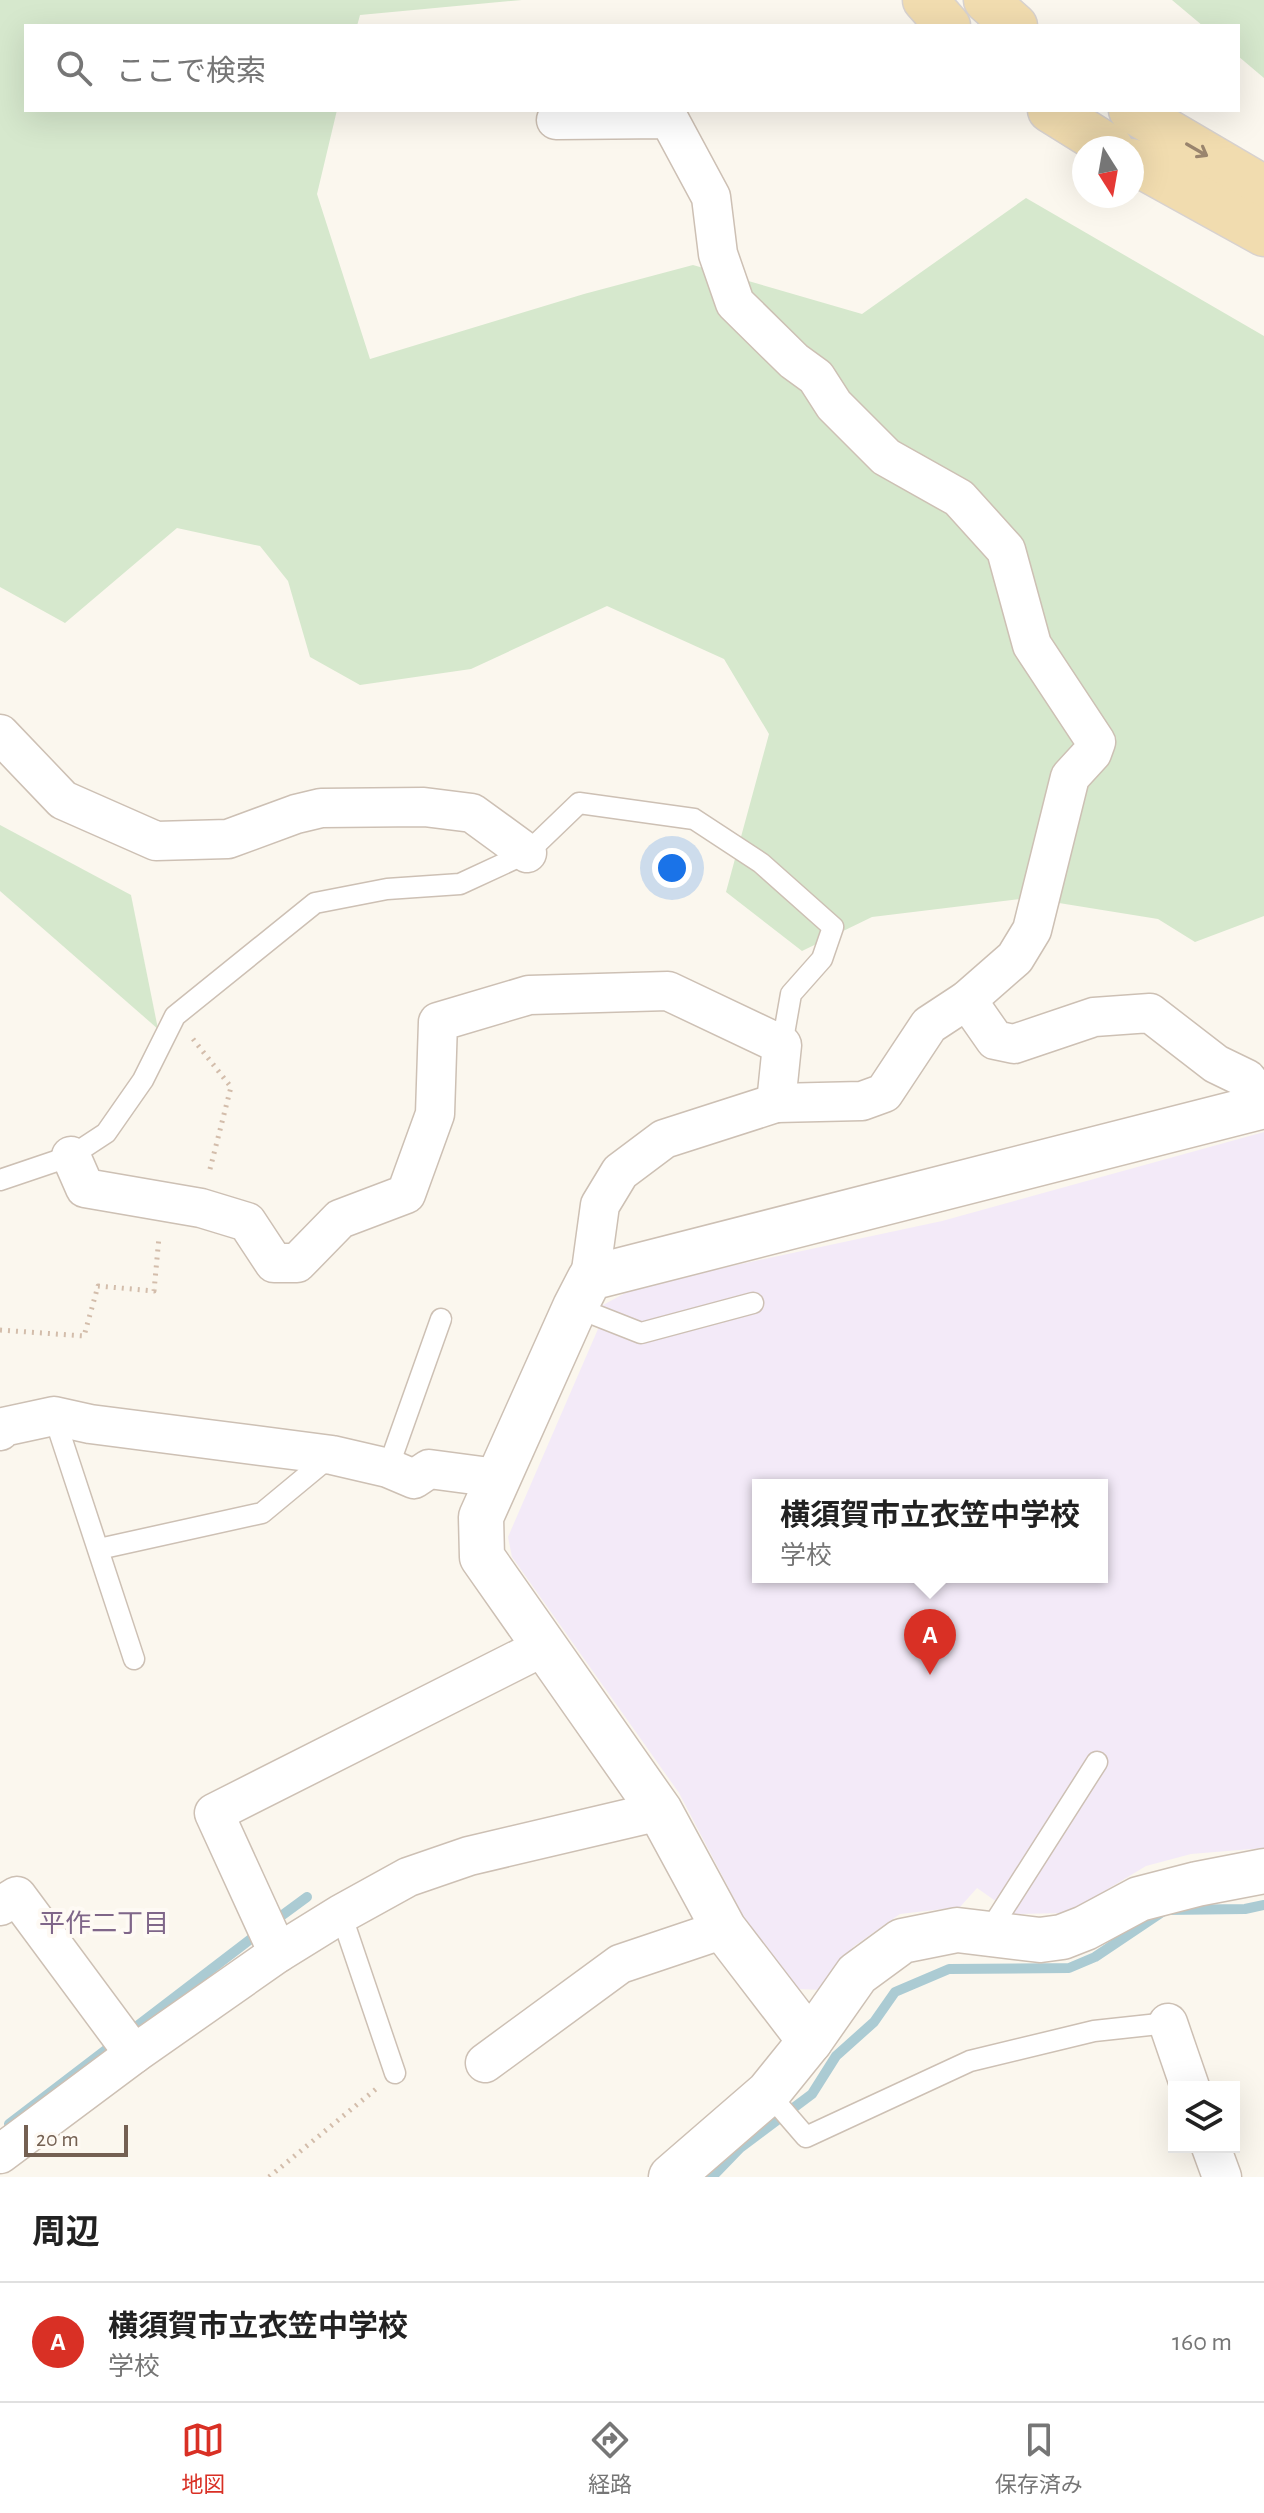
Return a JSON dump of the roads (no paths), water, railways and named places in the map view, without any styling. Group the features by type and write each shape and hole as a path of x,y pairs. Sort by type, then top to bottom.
{"main road":[{"path":"925,0 946,24"},
{"path":"986,0 1013,24"},
{"path":"1053,112 1092,136"},
{"path":"1134,112 1264,188"},
{"path":"1144,168 1264,234"}],"street":[{"path":"556,120 669,119 711,197 718,254 735,303 794,361 816,377 834,405 886,457 959,498 1006,550 1032,645 1096,742 1092,753 1070,777 1032,930 1015,958 967,1000 929,1025 884,1093 862,1101 776,1103 664,1139 620,1172 600,1205 582,1293 481,1517 482,1557 660,1811 724,1929 810,2041"},
{"path":"0,734 63,800 156,841 228,839 321,808 424,807 472,813 527,853"},
{"path":"71,1156 85,1188 201,1208 247,1222 274,1263 297,1263 340,1219 406,1194 435,1114 438,1022 529,995 668,991 782,1045 776,1103"},
{"path":"582,1293 1264,1106 1247,1079 1216,1064 1150,1013 1094,1017 1014,1044 995,1040 967,1000"},
{"path":"0,1431 3,1427 54,1416 90,1424 332,1455 388,1468 414,1479 429,1469 497,1478"},
{"path":"278,1953 214,1813 543,1647"},
{"path":"0,2154 134,2054 278,1953 408,1877 469,1856 660,1811"},
{"path":"671,2177 768,2093 810,2041 857,1974 902,1941 957,1930 1040,1940 1062,1937 1139,1899 1264,1871"},
{"path":"0,1906 17,1896 134,2054"},
{"path":"485,2063 620,1964 724,1929"},
{"path":"1168,2023 1188,2081"},
{"path":"1213,2153 1222,2177"}],"lane":[{"path":"0,1180 71,1156 106,1133 143,1080 175,1016 315,903 387,889 460,884 527,853 579,803 694,819 761,863 833,927 822,959 791,994 782,1045"},
{"path":"582,1293 641,1333 753,1303"},
{"path":"388,1468 441,1319"},
{"path":"54,1416 134,1659"},
{"path":"99,1549 262,1513 332,1455"},
{"path":"988,1933 1097,1762"},
{"path":"341,1914 395,2073"},
{"path":"768,2093 806,2137 970,2061 1094,2031 1168,2023"}],"waterway":[{"path":"273,1922 307,1897"},
{"path":"712,2177 740,2148 812,2094 836,2056 874,2022 895,1992 949,1969 1069,1968 1095,1957 1165,1910 1245,1909 1264,1905"},
{"path":"9,2124 260,1932"}],"place":[{"name":"横須賀市立衣笠中学校","path":"930,1675"}],"district":[{"name":"平作二丁目","path":"104,1923"}]}
